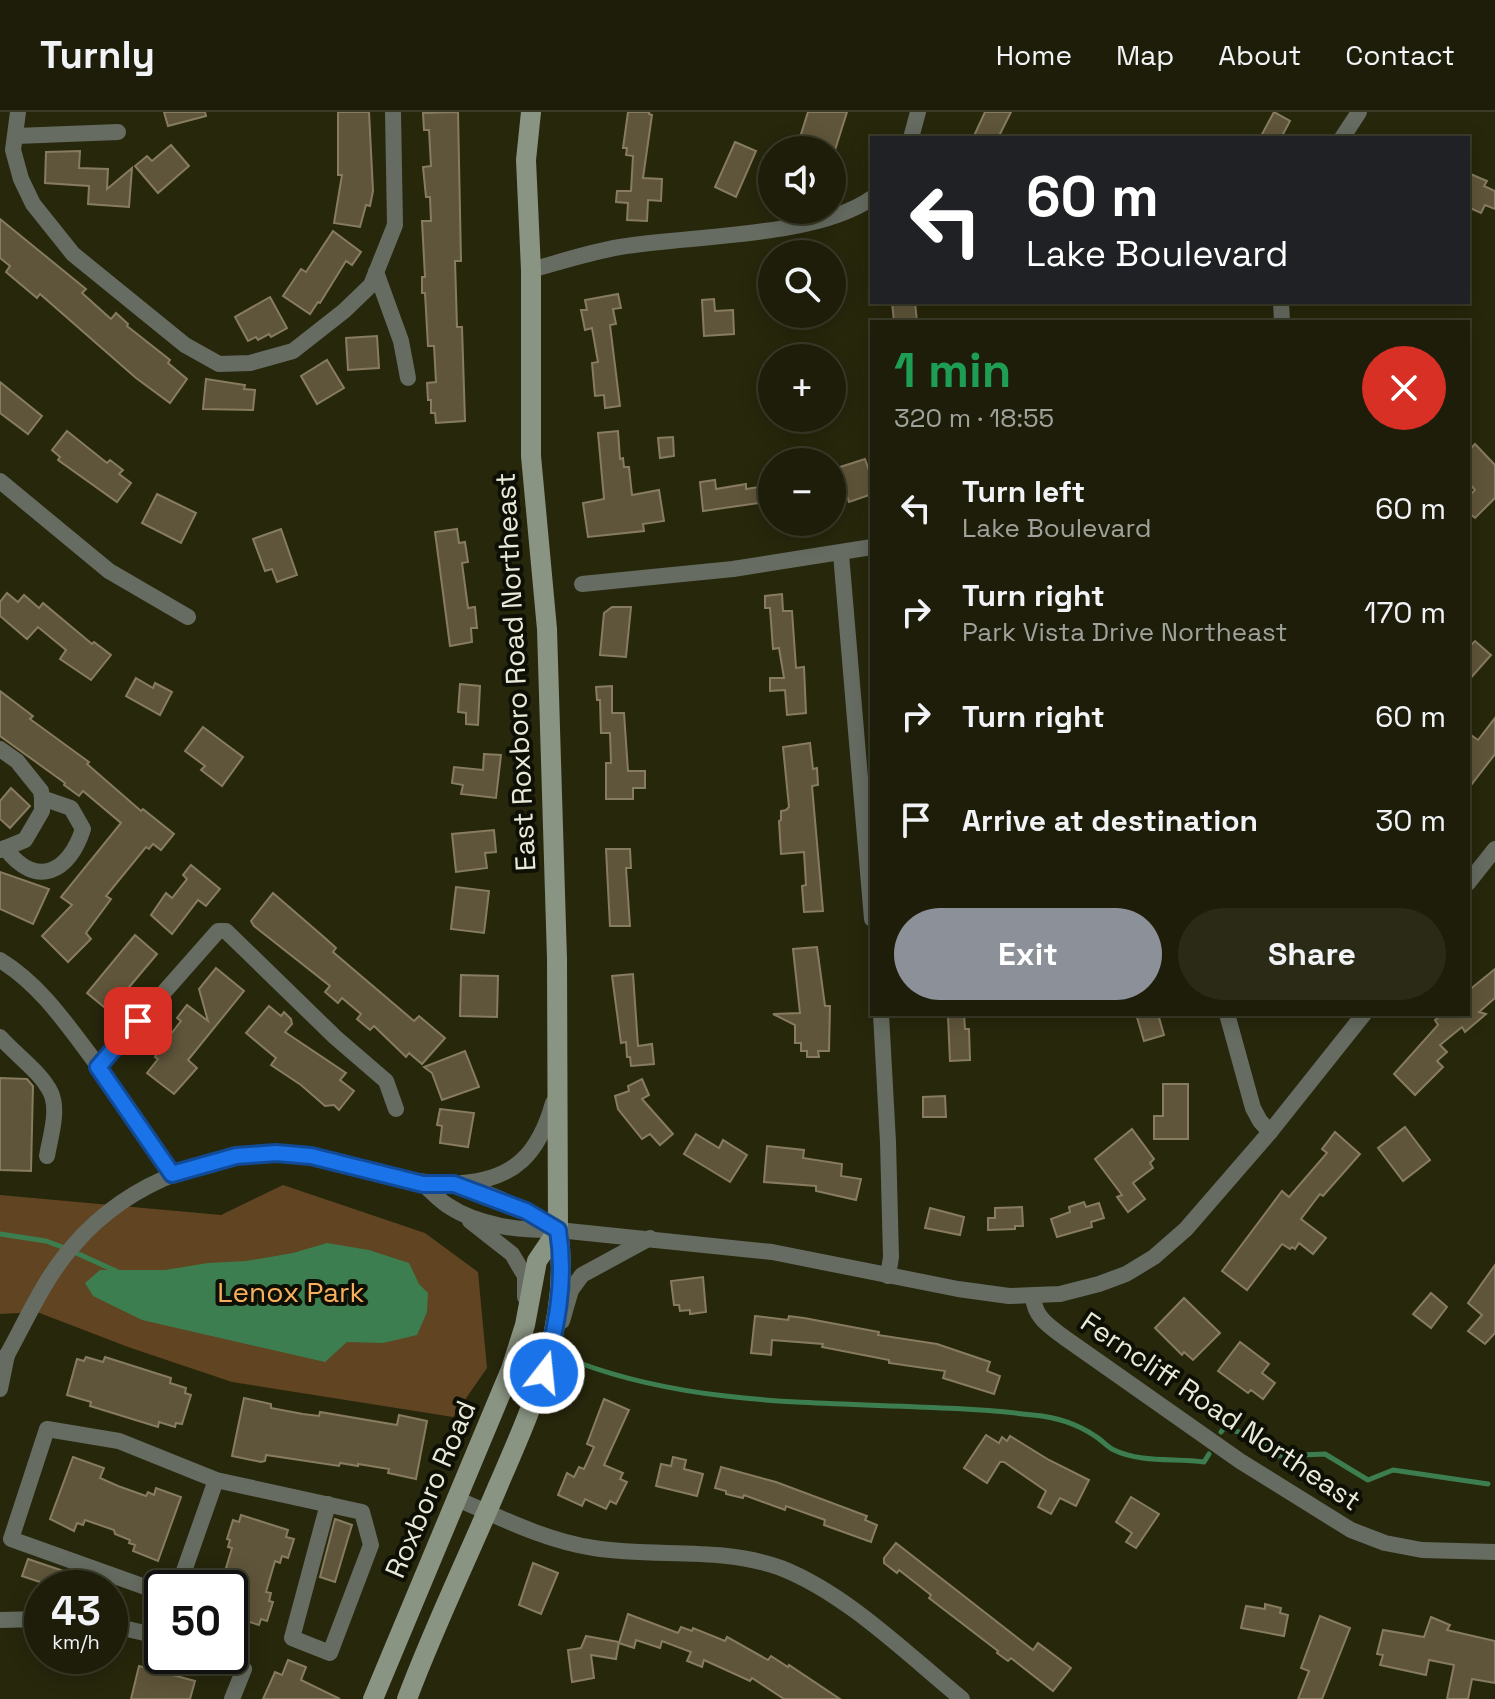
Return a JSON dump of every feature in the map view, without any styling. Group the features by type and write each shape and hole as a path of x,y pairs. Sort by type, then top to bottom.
{"main road":[{"name":"East Roxboro Road Northeast","path":"531,112 526,160 531,270 531,456 547,629 557,959 558,1230"},
{"name":"Roxboro Road","path":"373,1699 511,1369 525,1325 537,1261 558,1230"},
{"path":"407,1699 531,1407 555,1333 563,1259 558,1230"}],"street":[{"path":"18,112 10,146 33,204 73,254 185,345 219,364 250,363 293,351 344,311 371,285 395,225 393,112"},
{"path":"912,136 918,112"},
{"path":"1343,136 1359,112"},
{"path":"10,146 118,132"},
{"path":"531,270 620,247 812,223 861,206 870,199"},
{"path":"376,272 401,341 408,378"},
{"path":"0,481 109,571 188,617"},
{"path":"582,584 733,569 870,547"},
{"path":"841,554 870,895"},
{"path":"0,749 17,761 41,791 42,811 25,840 2,849 16,863 36,871 54,870 68,860 78,846 83,829 71,808 42,798"},
{"path":"1470,880 1495,849"},
{"path":"98,1067 218,931 226,931 335,1037 386,1081 396,1109"},
{"path":"1,965 45,998 98,1067 172,1174"},
{"path":"881,1016 888,1142 891,1257 888,1276"},
{"path":"1228,1016 1253,1108 1270,1132"},
{"path":"448,1206 523,1231 558,1230 772,1252 958,1289 1033,1297 1060,1294 1126,1274 1154,1257 1186,1229 1270,1132 1362,1016"},
{"path":"0,1037 27,1063 52,1094 53,1127 47,1156"},
{"path":"0,1389 3,1359 71,1247 118,1205 172,1174 236,1156 276,1153 311,1156 423,1184 486,1180 512,1171 537,1143 548,1123 557,1090"},
{"path":"423,1184 448,1206 497,1239 512,1254 525,1276 525,1325"},
{"path":"454,1184 526,1211 558,1230"},
{"path":"555,1333 566,1315 571,1290 582,1275 650,1238"},
{"name":"Ferncliff Road Northeast","path":"1033,1297 1038,1317 1065,1338 1240,1461 1351,1530 1385,1543 1422,1550 1495,1552"},
{"path":"144,1587 11,1539 47,1429 119,1441 216,1480 328,1504 362,1512 371,1545 330,1653 292,1638 328,1504"},
{"path":"184,1570 216,1480"},
{"path":"457,1499 555,1539 592,1548 716,1554 781,1568 852,1609 962,1699"},
{"path":"0,1620 24,1619"},
{"path":"232,1699 242,1674"}],"green space":[{"name":"Lenox Park","path":"283,1185 425,1233 478,1272 487,1368 453,1417 232,1382 37,1312 0,1314 0,1195 221,1215"}],"shaded area":[{"path":"327,1243 369,1250 409,1263 419,1284 428,1293 427,1312 417,1335 383,1343 347,1342 325,1362 142,1320 93,1296 85,1283 100,1270 165,1270 246,1261"}],"building":[{"path":"164,112 205,112 206,116 168,126"},
{"path":"338,112 369,112 373,191 360,227 334,223 342,175 338,175"},
{"path":"458,112 461,261 455,261 457,327 462,327 465,421 436,423 435,413 431,413 431,400 428,400 427,383 436,382 434,346 428,346 425,293 422,293 422,277 425,277 422,221 431,221 430,197 426,197 423,167 431,166 429,130 424,130 423,113"},
{"path":"628,112 649,112 652,115 643,178 662,179 661,201 648,200 647,221 627,220 628,203 616,202 617,191 631,191 633,156 626,155 627,148 623,148"},
{"path":"808,112 847,112 839,136 800,136"},
{"path":"985,112 1011,112 999,136 974,136"},
{"path":"1274,112 1290,121 1282,136 1261,136"},
{"path":"735,142 756,151 736,197 715,187"},
{"path":"171,145 189,166 158,193 135,166 147,156 152,161"},
{"path":"80,151 79,168 108,169 107,189 132,168 129,207 88,204 89,186 45,183 46,152"},
{"path":"1470,174 1487,181 1484,186 1495,191 1495,209 1485,205 1481,213 1470,208"},
{"path":"0,219 86,289 82,293 111,319 116,313 127,326 170,360 168,363 187,379 170,403 136,378 40,294 37,298 6,272 10,266 0,258"},
{"path":"333,231 361,252 352,265 346,261 310,314 283,296 301,269 306,272"},
{"path":"618,294 621,308 613,309 616,324 610,325 620,406 605,408 604,395 595,396 592,363 598,362 592,328 585,330 581,310 587,310 585,300"},
{"path":"270,297 287,328 271,337 269,334 248,341 235,317"},
{"path":"714,299 715,311 733,310 734,334 704,336 702,300"},
{"path":"892,304 915,304 917,320 894,320"},
{"path":"377,336 379,368 348,370 346,338"},
{"path":"327,360 344,388 317,404 301,376"},
{"path":"206,379 245,385 244,389 255,390 253,410 203,409"},
{"path":"0,382 42,416 28,434 0,413"},
{"path":"67,431 107,463 110,460 123,470 119,474 131,483 117,502 58,460 60,457 52,450"},
{"path":"618,431 620,459 623,458 624,467 629,467 632,495 659,490 664,521 643,524 644,531 588,537 583,503 604,499 598,433"},
{"path":"673,437 674,456 660,458 658,438"},
{"path":"1475,444 1495,465 1495,498 1475,518 1470,514 1470,495 1475,490 1470,484 1470,449"},
{"path":"865,459 870,473 870,495 849,502 846,465"},
{"path":"715,480 716,489 746,484 746,489 758,487 758,503 703,511 700,482"},
{"path":"157,494 196,513 181,543 142,523"},
{"path":"281,529 297,575 277,582 272,569 265,571 253,539"},
{"path":"457,529 459,543 465,542 468,562 462,563 468,608 475,607 477,628 471,628 472,642 450,646 435,532"},
{"path":"7,593 18,602 24,595 39,608 43,603 92,644 94,642 111,655 91,680 60,659 66,650 38,627 27,639 0,616 0,602"},
{"path":"782,594 783,611 792,611 796,668 804,667 806,713 787,715 785,690 770,691 770,678 784,678 779,648 773,649 770,608 765,608 765,596"},
{"path":"612,607 631,607 626,657 600,655 604,613"},
{"path":"1475,641 1491,655 1470,679 1470,646"},
{"path":"136,678 153,688 155,683 172,692 160,715 126,696"},
{"path":"460,684 480,686 478,725 466,724 466,713 458,712"},
{"path":"612,686 612,713 624,713 628,771 645,771 645,788 633,788 633,799 606,799 606,763 611,763 610,733 601,733 600,700 597,700 596,687"},
{"path":"0,691 33,716 30,719 89,762 87,764 141,811 143,809 174,834 161,850 153,844 149,849 146,847 106,896 111,899 86,933 91,939 68,962 42,936 72,905 61,897 121,823 83,791 79,796 0,736"},
{"path":"1495,718 1495,754 1470,786 1470,734 1478,740"},
{"path":"203,727 243,757 222,786 201,770 205,766 185,751"},
{"path":"810,743 813,769 817,768 818,785 812,786 823,911 804,912 804,852 781,854 779,821 781,811 789,807 783,747"},
{"path":"484,754 501,755 496,798 461,794 463,785 452,783 454,767 483,770"},
{"path":"11,788 30,806 10,828 0,819 0,801"},
{"path":"494,830 496,852 485,853 487,868 456,872 452,834"},
{"path":"606,849 630,849 631,868 626,868 630,926 610,926"},
{"path":"191,865 220,889 206,906 198,900 172,934 151,915 166,893 172,898 187,879 183,875"},
{"path":"0,872 49,889 33,924 0,909"},
{"path":"456,887 489,891 484,933 451,929"},
{"path":"273,893 336,948 333,952 414,1021 419,1016 445,1038 422,1064 409,1053 406,1057 374,1026 370,1030 357,1019 361,1014 342,998 338,1003 325,992 330,986 254,926 251,921"},
{"path":"135,935 157,954 109,1011 87,993"},
{"path":"817,947 825,1006 830,1006 829,1051 818,1051 819,1057 807,1057 807,1051 801,1051 801,1043 795,1043 795,1025 773,1014 800,1013 793,949"},
{"path":"216,968 244,991 188,1060 197,1068 174,1094 147,1073 158,1059 155,1057 157,1052 181,1021 177,1018 187,1005 208,1021 199,989"},
{"path":"1495,969 1495,998 1479,1012 1486,1014 1465,1032 1462,1027 1440,1045 1447,1052 1437,1061 1443,1067 1415,1095 1394,1074 1438,1025 1435,1020 1440,1016 1470,1016 1470,989"},
{"path":"633,974 638,1046 652,1044 654,1064 631,1066 626,1042 621,1043 612,976"},
{"path":"461,975 498,976 497,1017 460,1016"},
{"path":"269,1006 281,1016 284,1012 291,1019 292,1024 285,1032 346,1073 340,1080 354,1091 339,1110 334,1105 325,1106 271,1065 276,1058 246,1033"},
{"path":"948,1016 964,1016 965,1029 969,1029 970,1060 950,1061"},
{"path":"1137,1016 1159,1016 1164,1035 1144,1041"},
{"path":"465,1051 479,1087 442,1100 432,1073 424,1067"},
{"path":"0,1078 27,1079 33,1086 31,1171 0,1170"},
{"path":"642,1079 649,1095 642,1099 673,1134 660,1145 650,1134 642,1139 618,1109 615,1096 629,1091 628,1086"},
{"path":"1163,1084 1188,1084 1188,1139 1154,1139 1154,1116 1163,1116"},
{"path":"945,1096 946,1117 923,1117 923,1097"},
{"path":"440,1109 474,1113 468,1147 440,1143 442,1126 437,1125"},
{"path":"1405,1127 1430,1160 1403,1181 1378,1148"},
{"path":"1132,1129 1154,1159 1150,1163 1153,1168 1133,1183 1145,1199 1128,1212 1117,1197 1122,1195 1095,1159"},
{"path":"1335,1132 1360,1154 1323,1196 1320,1194 1301,1219 1326,1238 1313,1254 1299,1243 1295,1249 1282,1244 1247,1290 1222,1271 1282,1191 1289,1197 1327,1153 1322,1149"},
{"path":"696,1134 719,1148 723,1140 747,1155 730,1182 684,1154"},
{"path":"767,1146 804,1150 803,1158 842,1164 841,1176 861,1179 856,1200 816,1191 816,1186 764,1182"},
{"path":"1084,1202 1086,1207 1099,1203 1104,1218 1091,1222 1092,1227 1057,1237 1051,1219 1070,1212 1069,1207"},
{"path":"1022,1207 1023,1226 988,1230 988,1218 995,1218 995,1208"},
{"path":"930,1208 964,1217 960,1235 925,1228"},
{"path":"1495,1265 1495,1333 1485,1344 1468,1331 1482,1315 1468,1303"},
{"path":"703,1277 706,1312 690,1314 690,1310 680,1311 679,1305 674,1305 671,1281"},
{"path":"1431,1293 1447,1307 1431,1328 1413,1314"},
{"path":"1184,1298 1220,1333 1193,1360 1184,1352 1182,1355 1155,1328"},
{"path":"755,1316 788,1320 789,1316 804,1318 879,1332 878,1335 937,1344 990,1362 987,1371 1000,1376 994,1394 943,1378 945,1371 889,1363 889,1360 822,1347 823,1344 772,1340 771,1355 751,1353"},
{"path":"1240,1342 1269,1364 1262,1373 1275,1383 1263,1399 1251,1390 1248,1393 1218,1371"},
{"path":"86,1357 103,1362 105,1357 171,1378 170,1383 186,1388 185,1393 191,1395 182,1424 176,1423 175,1427 159,1422 158,1427 90,1406 91,1402 67,1395 77,1359 84,1361"},
{"path":"244,1398 271,1404 271,1408 303,1414 319,1416 320,1412 397,1425 399,1415 427,1421 416,1479 388,1473 389,1469 358,1464 340,1463 339,1466 266,1455 265,1461 261,1462 232,1456"},
{"path":"604,1399 629,1410 604,1465 623,1473 620,1479 627,1482 616,1504 610,1501 606,1509 585,1499 582,1506 558,1495 567,1473 574,1477 579,1467 584,1469 594,1447 587,1444"},
{"path":"986,1435 999,1443 1002,1437 1007,1441 1010,1436 1089,1480 1076,1506 1060,1498 1051,1514 1038,1507 1046,1491 1004,1462 1000,1462 987,1483 964,1468"},
{"path":"73,1457 104,1468 100,1478 118,1486 146,1496 148,1492 154,1495 156,1488 181,1497 158,1561 133,1551 135,1545 115,1534 114,1530 85,1520 83,1525 77,1523 74,1531 50,1519"},
{"path":"673,1457 686,1460 684,1469 703,1474 697,1496 656,1486 661,1464 671,1466"},
{"path":"721,1467 776,1482 867,1516 865,1520 877,1525 871,1542 824,1525 825,1520 786,1506 785,1510 744,1495 743,1498 726,1494 726,1491 715,1488"},
{"path":"1131,1497 1159,1514 1136,1548 1126,1542 1132,1533 1116,1522"},
{"path":"241,1515 288,1530 286,1537 294,1539 288,1558 282,1556 280,1563 275,1561 266,1592 271,1593 269,1601 273,1602 267,1621 261,1619 259,1625 248,1622 248,1570 225,1570 232,1548 228,1547 230,1540 227,1539 233,1520 239,1522"},
{"path":"335,1519 352,1525 335,1582 320,1577"},
{"path":"896,1543 1033,1650 1038,1643 1071,1668 1053,1691 1011,1658 1008,1661 997,1653 929,1598 931,1595 899,1570 897,1573 884,1563 884,1558"},
{"path":"28,1559 60,1570 24,1570"},
{"path":"533,1563 558,1573 541,1614 519,1605"},
{"path":"1265,1604 1281,1608 1280,1613 1288,1615 1284,1636 1241,1628 1246,1606 1265,1609"},
{"path":"628,1614 678,1633 681,1627 692,1631 693,1628 725,1641 727,1637 768,1660 771,1656 789,1665 840,1699 784,1699 752,1678 750,1681 704,1660 702,1667 687,1661 691,1652 662,1641 660,1648 636,1640 634,1648 619,1643"},
{"path":"1320,1616 1350,1628 1322,1699 1298,1699 1309,1671 1301,1668"},
{"path":"1431,1617 1450,1625 1447,1630 1495,1641 1495,1683 1472,1679 1468,1699 1447,1699 1454,1665 1429,1660 1426,1675 1380,1665 1383,1655 1377,1654 1383,1630 1424,1637"},
{"path":"586,1636 619,1642 616,1659 591,1655 594,1678 572,1682 568,1650 581,1648"},
{"path":"288,1660 306,1667 301,1680 340,1699 263,1699 275,1672 282,1675"},
{"path":"139,1666 144,1667 144,1674 169,1674 195,1681 190,1699 131,1699"}],"waterway":[{"path":"0,1234 46,1241 65,1248"},
{"path":"74,1252 116,1271"},
{"path":"577,1362 632,1379 688,1391 745,1398 1041,1416 1073,1424 1111,1449 1135,1457 1204,1462 1209,1454"},
{"path":"1221,1432 1224,1428 1254,1436 1271,1449"},
{"path":"1278,1456 1325,1454 1368,1480 1393,1470 1488,1484"}],"route":[{"path":"138,1021 98,1067 172,1174 236,1156 276,1153 311,1156 423,1184 454,1184 526,1211 558,1230 563,1259 562,1283 555,1333 544,1373"}]}
